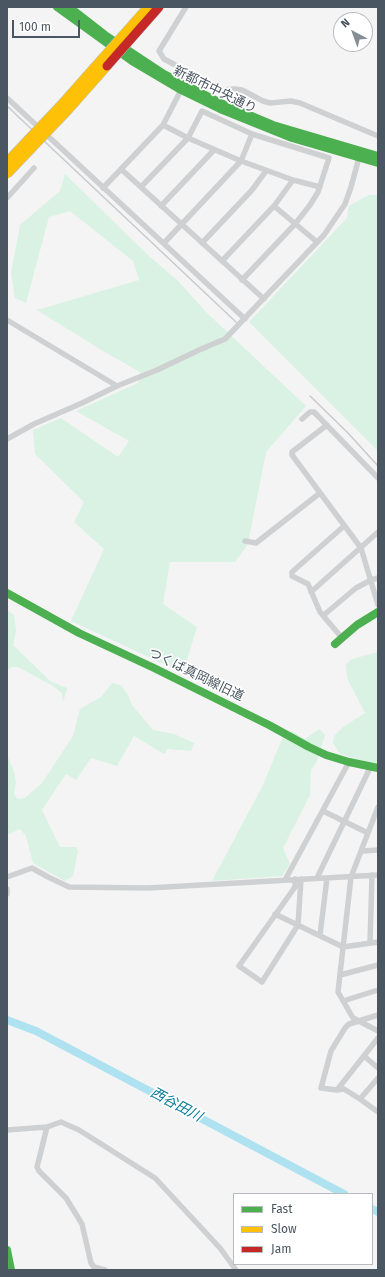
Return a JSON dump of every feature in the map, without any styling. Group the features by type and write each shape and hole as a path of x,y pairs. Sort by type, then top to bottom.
{"main road":[{"name":"新都市中央通り","path":"57,7 132,61 181,90 220,109 270,130 360,154 378,156"},
{"name":"新都市中央通り","path":"69,7 134,55 164,74 198,92 236,110 274,125 360,154 378,163"},
{"path":"7,162 66,99 148,7"},
{"path":"7,174 68,110 159,7"},
{"name":"つくば真岡線旧道","path":"7,593 79,633 154,668 309,747 326,755 349,762 374,767"},
{"path":"339,641 357,625 378,612"},
{"path":"7,1250 11,1270"}],"street":[{"path":"186,7 159,51 164,59 222,90 242,90 263,102 270,103 291,101 300,103 378,136"},
{"path":"103,188 163,125 181,90"},
{"path":"7,98 245,319"},
{"path":"141,187 188,138 202,111 252,134 329,158 320,187 310,205 295,224 242,280"},
{"path":"163,125 214,150 266,171 292,180 320,187"},
{"path":"164,243 241,161 252,134"},
{"path":"161,206 214,150"},
{"path":"7,439 34,424 117,386 225,340 264,300 332,224 345,204 360,154"},
{"path":"7,198 34,168"},
{"path":"122,169 264,300"},
{"path":"202,243 252,190 266,171"},
{"path":"222,261 274,206 292,180"},
{"path":"274,206 317,242"},
{"path":"7,320 117,386"},
{"path":"302,419 310,412 314,412 378,478"},
{"path":"327,425 292,452 292,455 361,548 378,605"},
{"path":"245,540 256,542 320,493"},
{"path":"339,641 320,612 308,584 292,576 292,572 344,526"},
{"path":"311,592 378,532"},
{"path":"325,614 353,590 371,580 378,578"},
{"path":"285,880 349,762"},
{"path":"318,878 345,821 374,767"},
{"path":"378,807 351,877 338,992 353,1018 378,1031"},
{"path":"323,811 368,833"},
{"path":"362,851 378,850"},
{"path":"7,877 32,868 64,886 86,888 148,888 375,875 370,943"},
{"path":"320,935 327,878"},
{"path":"298,879 298,925 262,982 239,966 295,886 298,879"},
{"path":"7,888 7,894"},
{"path":"275,914 343,947 378,942"},
{"path":"340,974 378,965"},
{"path":"343,1001 378,990"},
{"path":"378,1014 358,1020 349,1024 345,1028 331,1051 321,1088 337,1090 344,1089 378,1112"},
{"path":"337,1090 378,1038"},
{"path":"364,1056 378,1068"},
{"path":"360,1099 378,1078"},
{"path":"7,1130 47,1127 61,1122 79,1130 155,1178 220,1248 236,1270"},
{"path":"47,1127 37,1167 39,1171 66,1198 82,1224 91,1264 94,1267 105,1270"}],"green space":[{"path":"65,174 149,256 178,281 207,313 306,406 266,452 248,544 235,562 170,562 163,604 197,627 183,673 71,621 104,549 74,522 84,502 35,454 33,430 61,418 118,457 129,441 76,411 138,383 140,372 37,310 139,280 133,261 70,211 49,217 26,303 15,298 11,273 20,225 60,191"},
{"path":"369,195 378,195 378,451 249,322 347,218 349,206"},
{"path":"7,610 14,615 16,631 13,645 50,681 67,688 63,703 62,693 53,686 18,667 11,667 7,671"},
{"path":"378,652 378,764 340,754 333,743 334,736 343,727 365,713 347,678 346,664 352,659"},
{"path":"112,683 120,685 127,693 132,705 153,730 174,734 194,743 191,751 168,749 164,754 134,736 117,766 91,758 76,780 66,774 42,810 60,847 76,847 78,851 73,876 65,881 33,863 26,836 20,829 7,835 7,755 14,771 16,782 14,794 18,799 25,798 42,783 73,736 80,709 101,697"},
{"path":"319,729 325,735 317,761 311,770 310,795 283,848 290,864 282,876 212,881 263,785 282,739 292,731 305,739"}],"waterway":[{"name":"西谷田川","path":"7,1020 36,1031 342,1193"},
{"name":"西谷田川","path":"373,1210 378,1212"}],"railway":[{"path":"7,106 236,322"},
{"path":"310,396 348,433 378,466"}],"traffic: fast":[{"path":"57,7 132,61 181,90 220,109 292,138 378,163"},
{"path":"69,7 105,35 164,74 223,104 273,125 378,156"},
{"path":"7,593 79,633 154,668 269,725 309,747 326,755 349,762 378,768"},
{"path":"335,644 357,625 378,612"},
{"path":"7,1250 11,1270"}],"traffic: slow":[{"path":"7,162 61,105 148,7"},
{"path":"7,174 68,110 107,66"}],"traffic: jam":[{"path":"107,66 159,7"}]}
